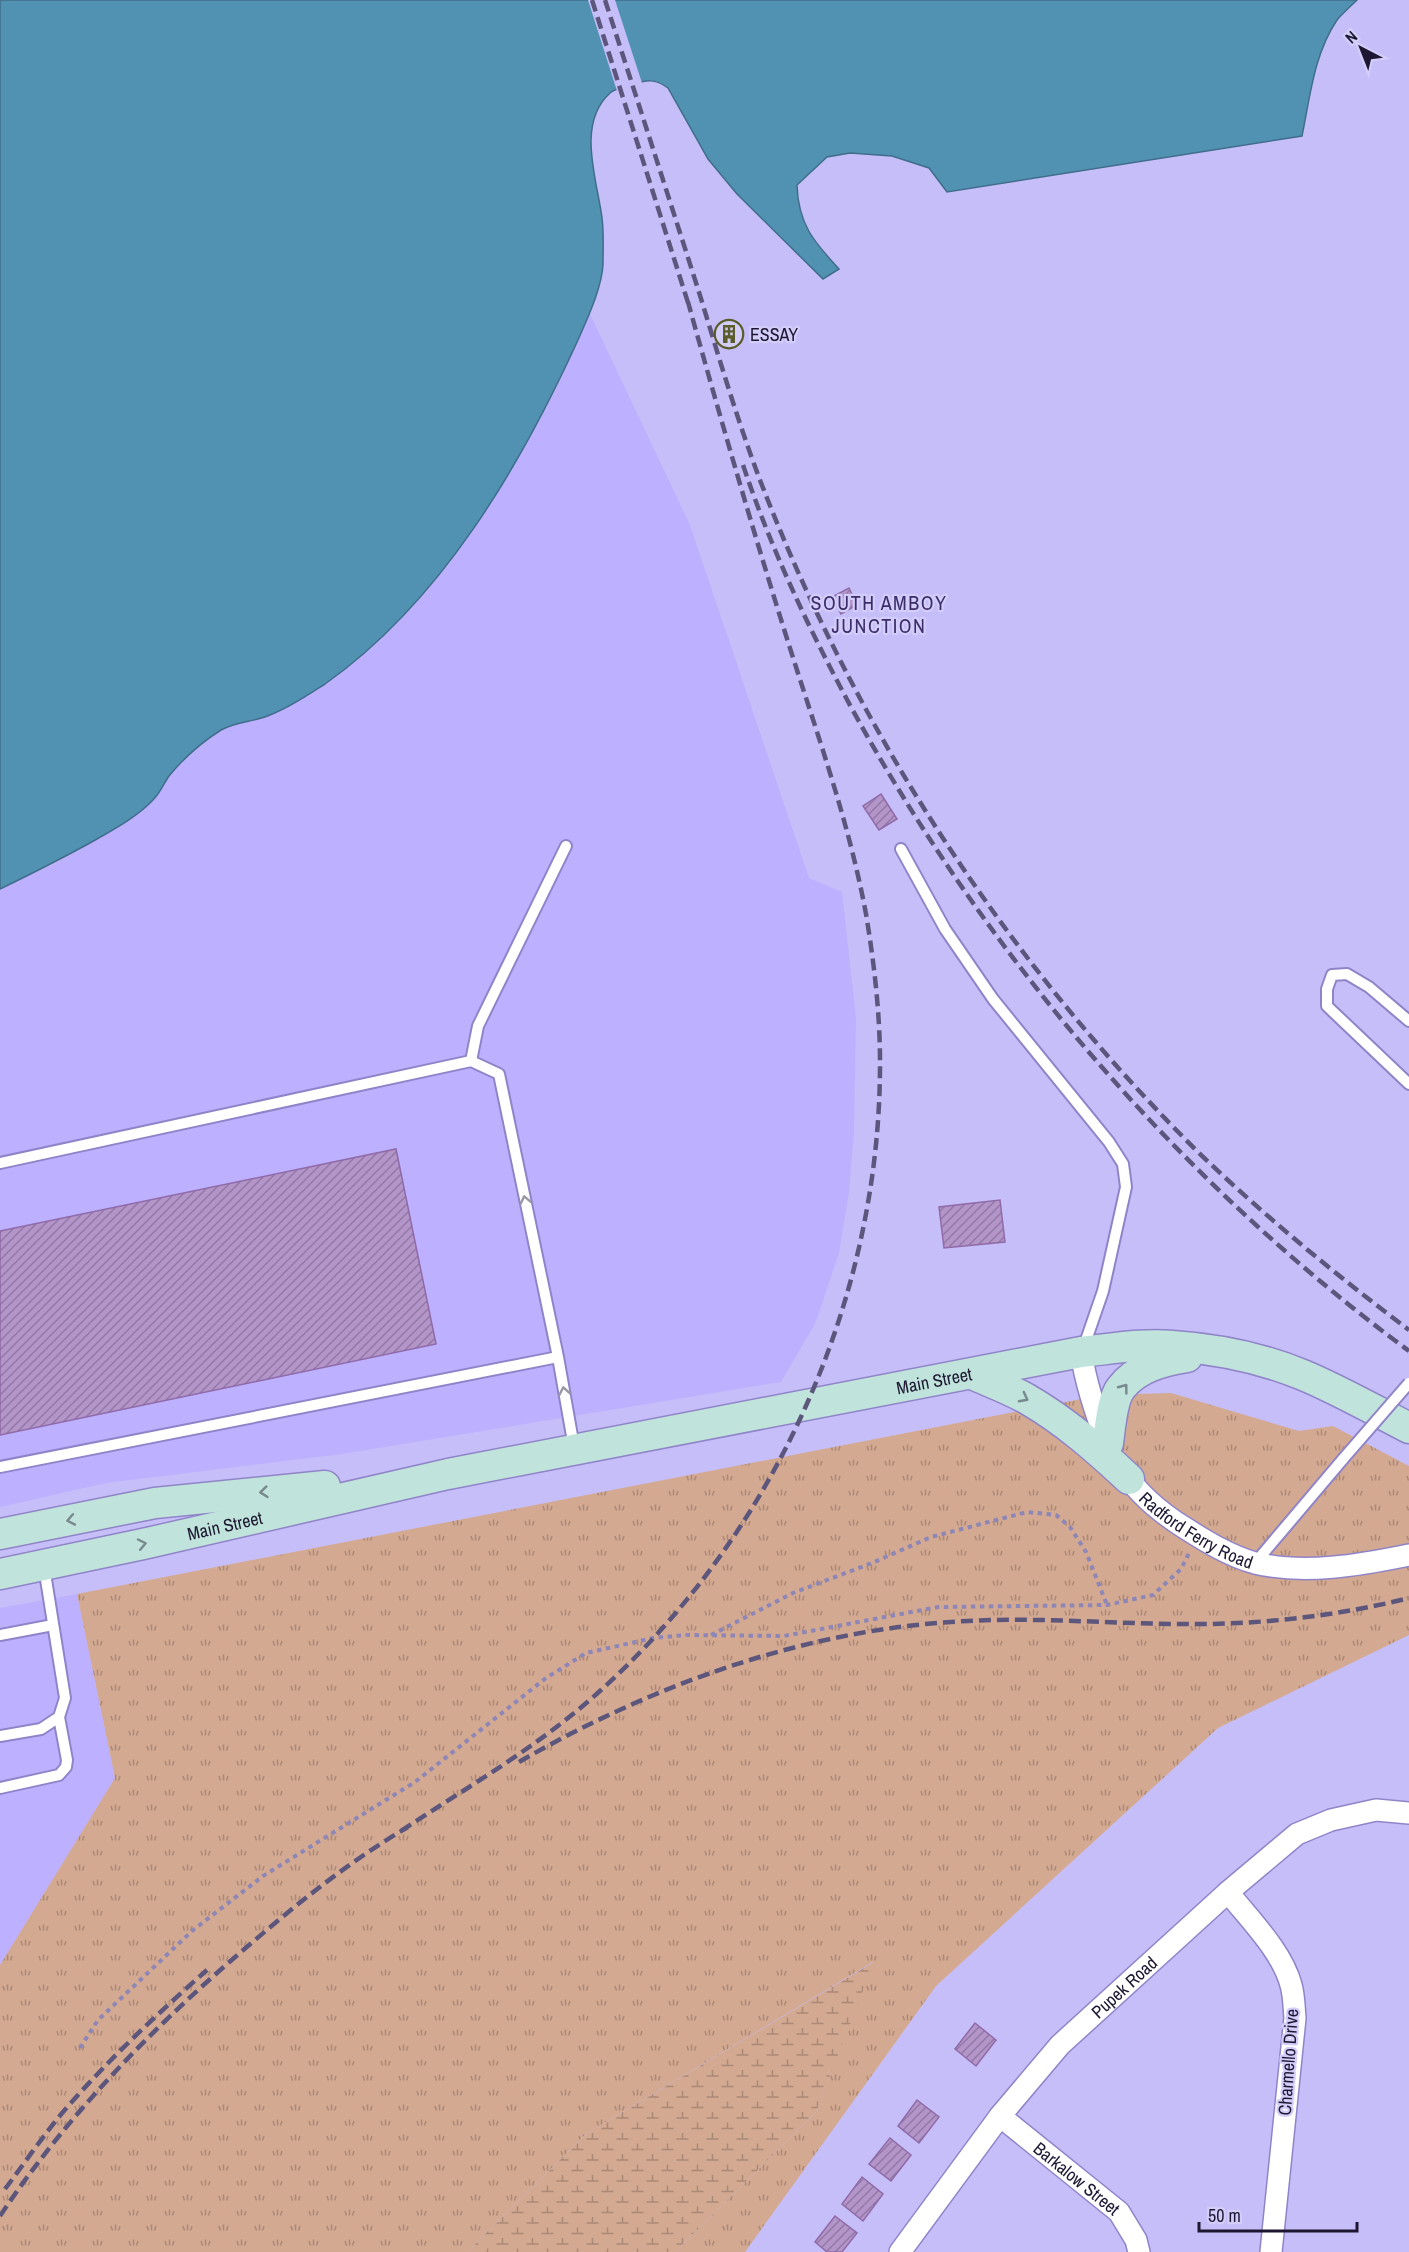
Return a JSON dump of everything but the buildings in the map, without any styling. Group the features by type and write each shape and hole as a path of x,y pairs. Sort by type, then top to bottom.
{"main road":[{"name":"Main Street","path":"0,1574 575,1448 1082,1352 1136,1346 1172,1345 1223,1352 1300,1373 1409,1428"},
{"path":"1108,1443 1111,1418 1119,1389 1136,1374 1165,1360 1223,1352"},
{"path":"972,1374 1025,1398 1051,1414 1077,1432 1129,1479"},
{"name":"Main Street","path":"0,1534 155,1503 448,1474"}],"street":[{"name":"Radford Ferry Road","path":"1082,1352 1085,1380 1092,1405 1108,1443 1129,1479 1166,1514 1197,1536 1255,1563 1294,1567 1372,1563 1409,1555"},
{"name":"Pupek Road","path":"900,2252 1000,2116 1060,2045 1228,1893 1297,1834 1330,1821 1376,1810 1409,1813"},
{"name":"Charmello Drive","path":"1228,1893 1279,1958 1291,1985 1295,2018 1271,2252"},
{"name":"Barkalow Street","path":"1000,2116 1119,2212 1136,2240 1139,2252"}],"lane":[{"path":"471,1060 477,1026 566,846"},
{"path":"901,849 945,929 993,999 1109,1142 1123,1164 1126,1187 1111,1256 1103,1291 1082,1352"},
{"path":"1409,1021 1369,987 1347,974 1332,975 1327,989 1327,1006 1409,1084"},
{"path":"0,1163 471,1060 499,1074 575,1448"},
{"path":"0,1467 558,1357"},
{"path":"1255,1563 1409,1383"},
{"path":"0,1788 59,1775 66,1767 67,1760 58,1717 65,1698 44,1565"},
{"path":"0,1635 53,1625"},
{"path":"0,1736 41,1729 58,1717"}],"path":[{"path":"710,1635 793,1593 872,1563 931,1537 1027,1512 1056,1515 1070,1527 1086,1552 1107,1605"},
{"path":"80,2048 98,2020 192,1931 263,1876 415,1782 556,1672 586,1653 653,1638 710,1635 784,1636 938,1607 1107,1605 1153,1596 1181,1569 1197,1536"}],"shaded area":[{"path":"590,314 690,525 809,878 842,892 856,1018 854,1131 849,1192 839,1253 816,1322 781,1382 342,1454 106,1483 0,1507 0,889 58,862 135,815 154,799 169,776 192,753 221,730 239,722 268,716 325,684 368,649 407,612 442,571 475,525 519,456 554,393"},
{"path":"77,1594 115,1778 0,1965 0,1608"}],"green space":[{"path":"1171,1393 1299,1431 1333,1426 1409,1466 1409,1635 1218,1728 936,1986 745,2252 675,2252 816,2112 873,1962 586,2134 467,2252 0,2252 0,1965 115,1778 77,1594 1102,1395"},
{"path":"874,1962 816,2112 675,2252 467,2252 586,2134"}],"water":[{"path":"0,0 1357,0 1337,20 1323,47 1314,76 1302,136 947,192 929,168 892,156 850,153 827,157 797,185 800,211 809,232 839,269 823,279 737,194 708,159 668,88 655,81 646,81 612,92 600,106 591,136 593,169 603,235 602,273 594,303 530,436 503,483 441,573 405,614 367,651 325,684 277,712 221,730 187,757 169,776 147,806 134,816 85,846 0,889"}],"pier":[{"path":"588,0 615,0 642,83 617,91"}],"railway":[{"path":"592,0 690,309"},
{"path":"605,0 738,417 765,493 803,584 847,673 895,760 947,844 1003,925 1064,1004 1128,1079 1196,1150 1247,1198 1327,1266 1409,1330"},
{"path":"401,1831 504,1764 578,1710 663,1627 719,1558 766,1484 807,1405 838,1322 861,1237 875,1149 880,1061 876,988 866,914 842,812 763,559 688,302"},
{"path":"743,465 792,588 851,707 905,800 964,890 1027,976 1095,1059 1167,1139 1244,1214 1325,1285 1409,1351"},
{"path":"519,1762 625,1708 680,1685 736,1664 850,1635 909,1626 995,1620 1158,1624 1241,1623 1354,1610 1409,1598"},
{"path":"0,2216 55,2140 86,2104 117,2069 184,2003 310,1895 368,1852 408,1827"},
{"path":"5,2189 48,2131 80,2093 132,2039 207,1970"}],"place":[{"name":"ESSAY","path":"729,334"}],"district":[{"name":"SOUTH AMBOY JUNCTION","path":"879,614"}]}
